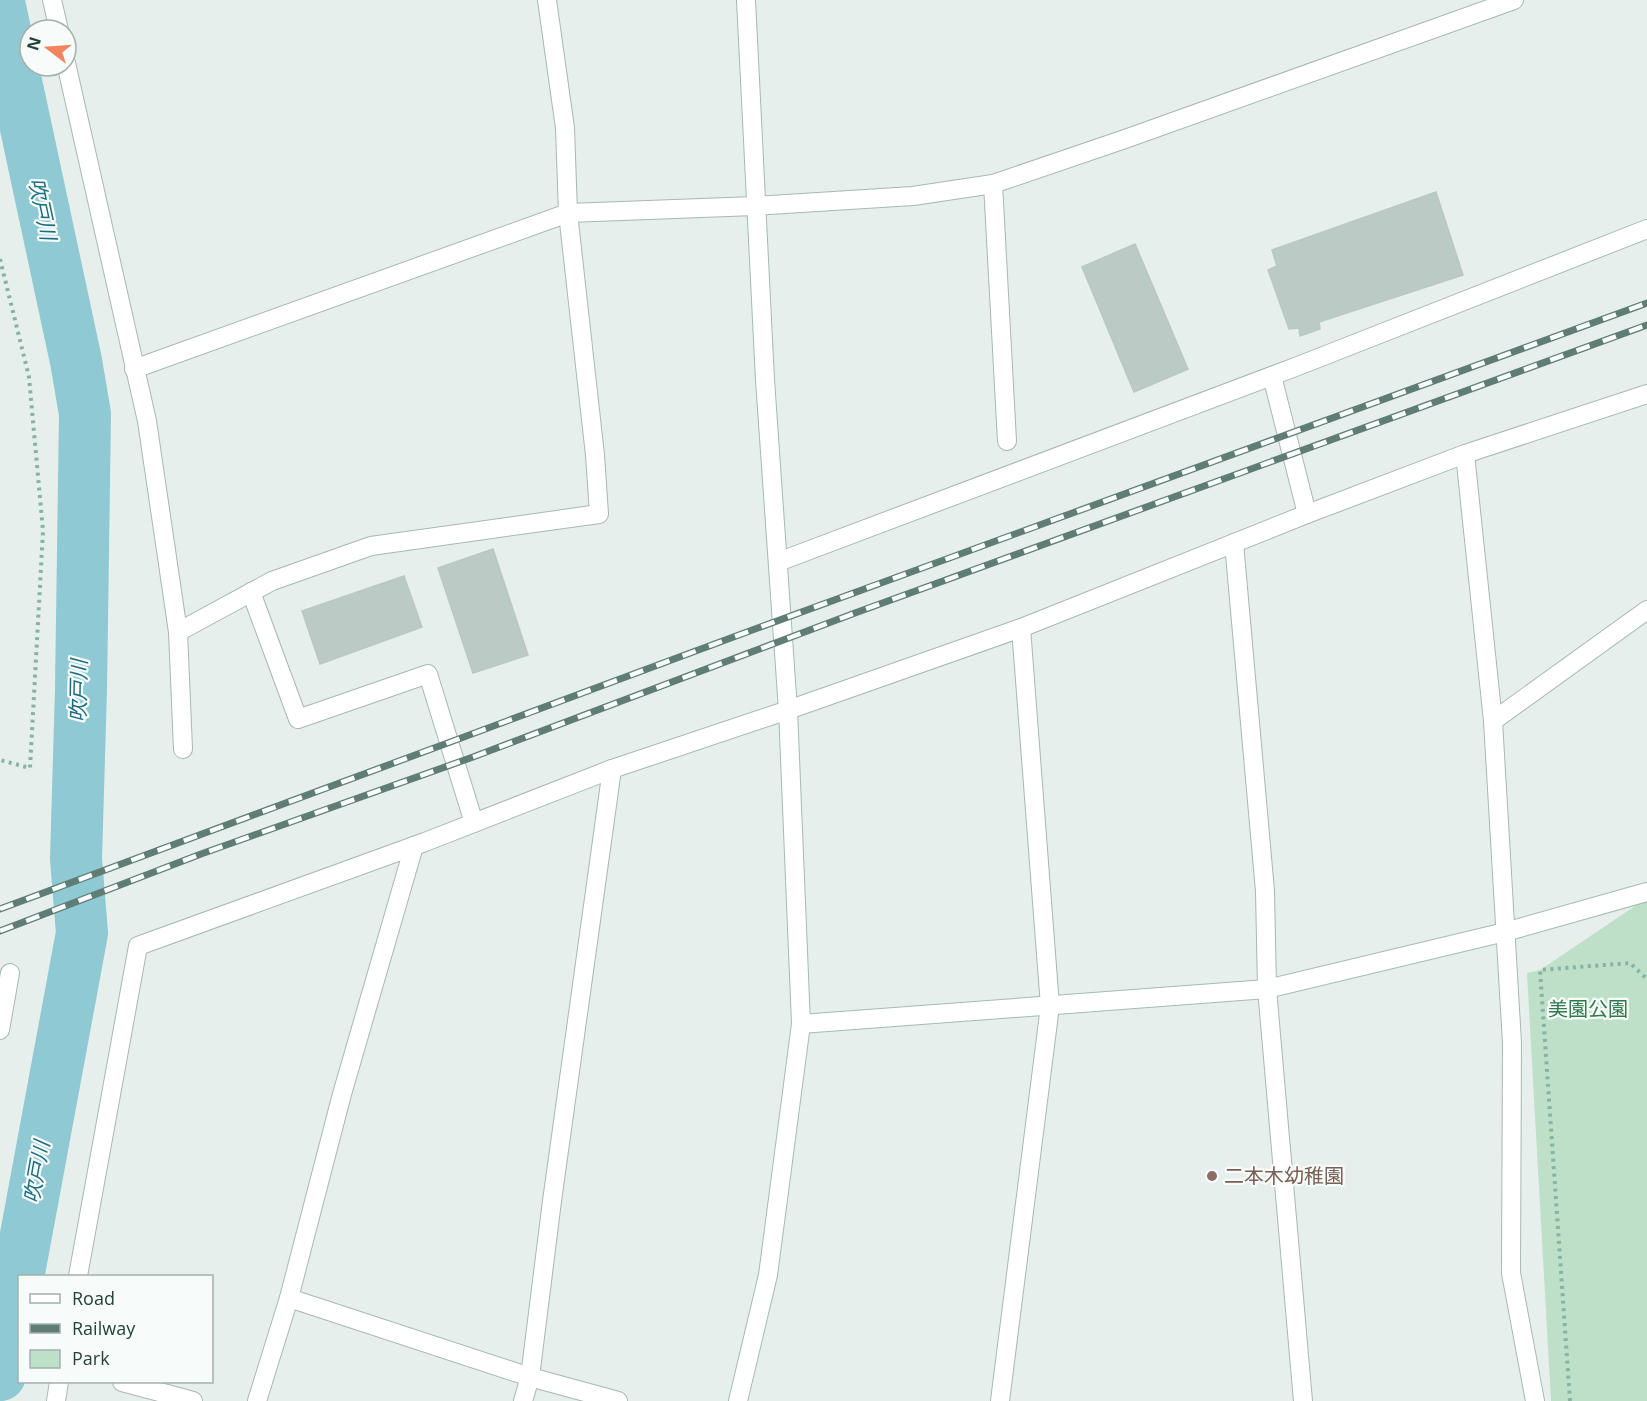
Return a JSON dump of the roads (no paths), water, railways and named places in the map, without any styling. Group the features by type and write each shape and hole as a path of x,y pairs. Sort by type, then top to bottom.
{"street":[{"path":"52,0 56,18"},
{"path":"178,632 272,581 371,546 599,514 595,454 568,213 565,128 547,0"},
{"path":"738,1401 768,1275 801,1024 788,710 755,206 746,0"},
{"path":"134,369 568,213 755,206 913,196 993,184 1514,0"},
{"path":"69,78 147,421 178,632 183,749"},
{"path":"993,184 1007,441"},
{"path":"778,562 1272,376 1647,229"},
{"path":"1272,376 1306,514"},
{"path":"78,1275 138,945 414,846 612,769 788,710 1021,627 1306,514 1465,454 1647,394"},
{"path":"1465,454 1493,721 1512,1043 1511,1272 1535,1401"},
{"path":"1234,543 1265,891 1267,989 1303,1401"},
{"path":"251,592 298,719 428,674 474,823"},
{"path":"1493,721 1647,610"},
{"path":"1000,1401 1050,1006 1021,627"},
{"path":"523,1401 530,1377 612,769"},
{"path":"257,1401 289,1298 342,1094 414,846"},
{"path":"801,1024 1267,989 1505,932 1647,892"},
{"path":"0,977 10,973 0,1029"},
{"path":"289,1298 530,1377 618,1401"},
{"path":"56,1401 59,1383"},
{"path":"126,1383 193,1401"}],"waterway":[{"name":"吹戸川","path":"0,7 76,361 85,414 76,859 82,933 19,1275"},
{"name":"吹戸川","path":"0,1375 18,1278"}],"railway":[{"path":"0,909 755,629 1647,303"},
{"path":"0,931 201,854 473,757 855,613 1647,325"}],"place":[{"name":"二本木幼稚園","path":"1212,1176"}],"park label":[{"name":"美園公園","path":"1588,1009"}]}
